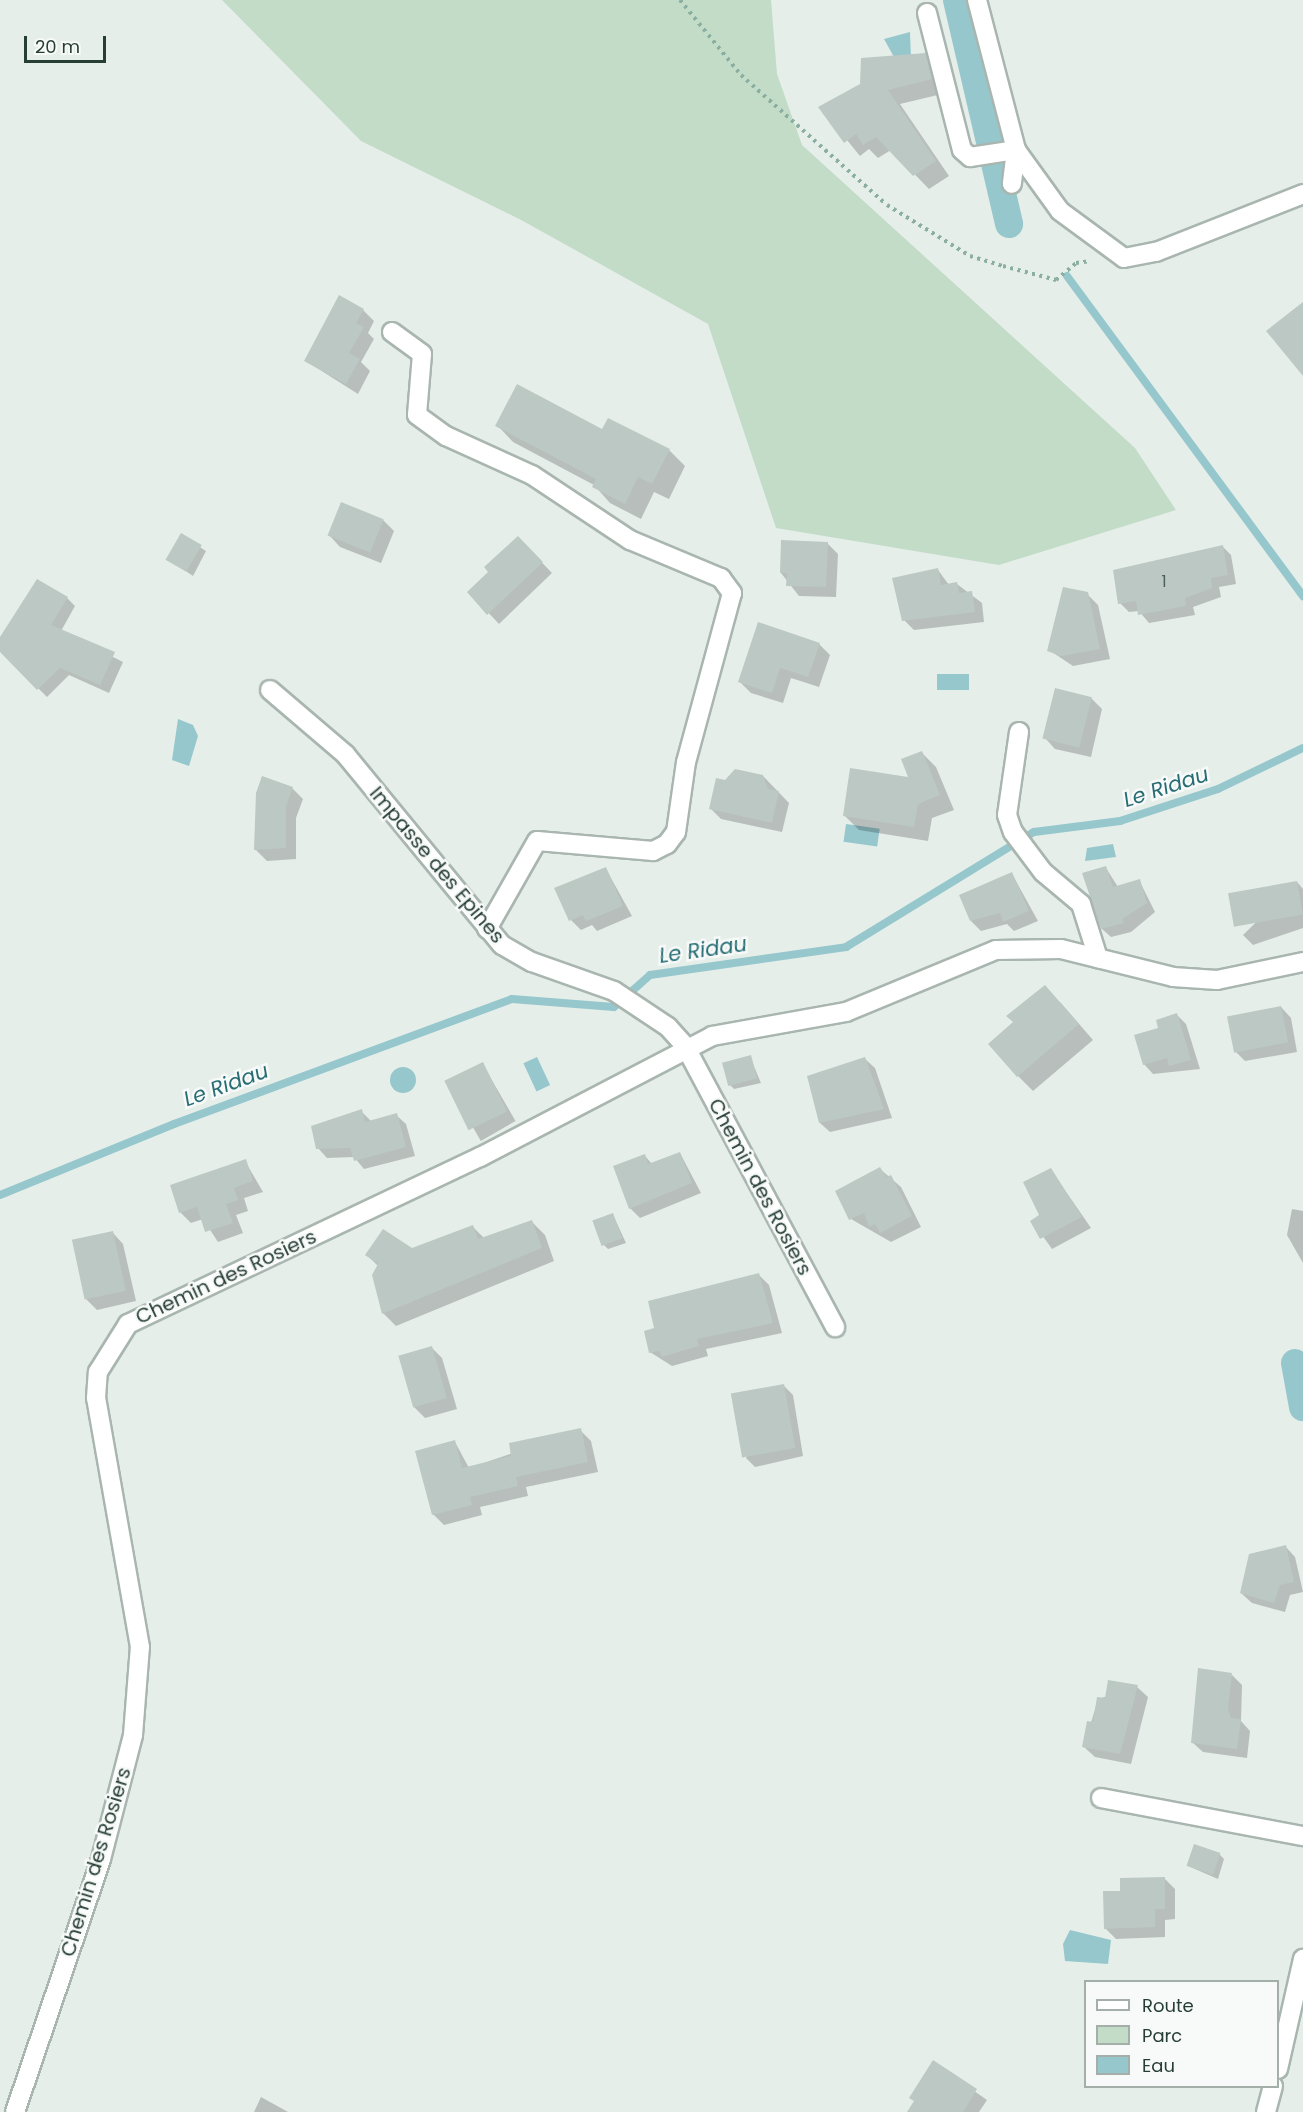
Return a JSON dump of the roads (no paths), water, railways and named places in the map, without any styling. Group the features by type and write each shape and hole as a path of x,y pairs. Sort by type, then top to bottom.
{"street":[{"path":"977,0 1016,150 1060,211 1124,258 1156,252 1303,194"},
{"path":"927,13 955,134 970,157 1016,150"},
{"path":"1012,184 1016,150"},
{"path":"392,332 422,354 417,414 446,436 532,475 630,540 721,578 732,593 686,762 676,832 653,851 537,841 487,929"},
{"name":"Impasse des Epines","path":"270,690 345,754 487,929 532,963 614,991 644,1007 685,1046"},
{"path":"1019,732 1007,815 1013,832 1025,851 1081,904 1098,958"},
{"name":"Chemin des Rosiers","path":"15,2112 125,1776 139,1694 140,1647 96,1398 98,1372 112,1343 146,1312 480,1157 685,1046 740,1030 846,1012 996,950 1030,946 1098,958 1173,978 1217,980 1303,962"},
{"name":"Chemin des Rosiers","path":"685,1046 835,1327"},
{"path":"1101,1798 1303,1836"},
{"path":"1279,2064 1303,1959"},
{"path":"1266,2112 1272,2088"}],"water":[{"path":"910,32 911,58 894,57 884,39"},
{"path":"937,674 969,674 969,690 937,690"},
{"path":"178,719 193,725 198,736 189,766 172,760"},
{"path":"846,824 880,829 877,847 843,842"},
{"path":"1113,844 1116,857 1085,861 1087,848"},
{"path":"537,1057 550,1085 537,1091 523,1063"},
{"path":"403,1067 412,1071 416,1080 412,1089 403,1093 394,1089 390,1080 394,1071"},
{"path":"1070,1930 1111,1940 1108,1964 1065,1961 1063,1944"}],"waterway":[{"path":"957,0 1009,224"},
{"path":"1067,276 1303,596"},
{"name":"Le Ridau","path":"0,1195 174,1124 512,999 614,1007 650,975 846,947 1034,832 1120,821 1218,789 1303,748"},
{"path":"1295,1363 1303,1407"}]}
